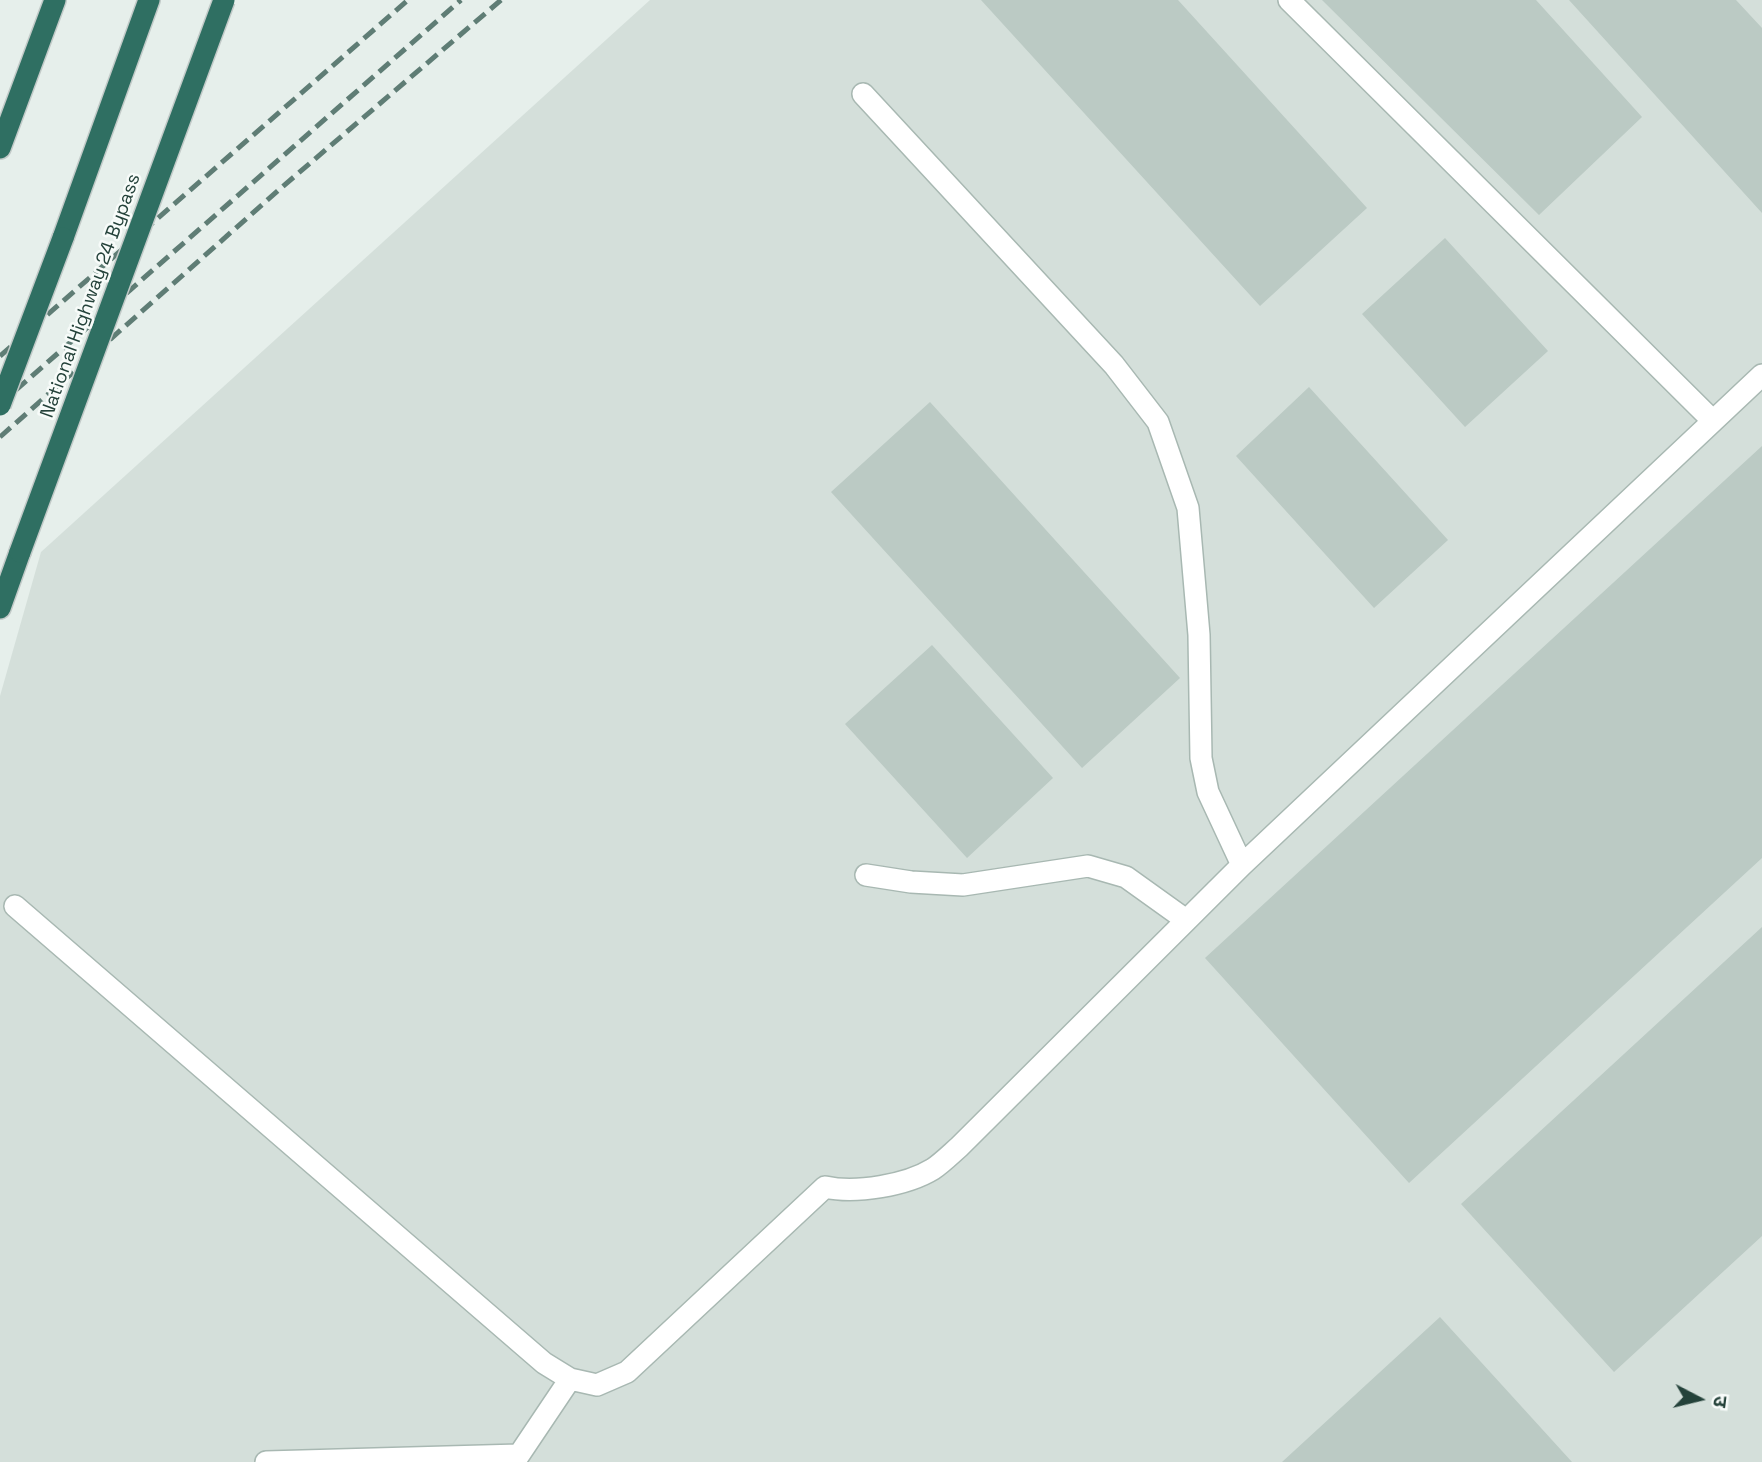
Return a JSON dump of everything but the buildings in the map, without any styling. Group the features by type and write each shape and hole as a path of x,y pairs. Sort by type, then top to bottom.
{"highway":[{"path":"0,148 55,0"},
{"path":"0,405 149,0"},
{"name":"National Highway 24 Bypass","path":"0,608 224,0"}],"street":[{"path":"1289,0 1713,421"},
{"path":"863,94 1114,365 1158,422 1188,508 1199,635 1201,758 1208,792 1242,865"},
{"path":"15,906 544,1363 570,1378 597,1385 627,1372 825,1187 850,1189 893,1184 914,1179 935,1168 1242,865 1762,375"},
{"path":"866,875 963,886 1088,866 1126,877 1186,920"},
{"path":"266,1462 522,1458 570,1378"}],"shaded area":[{"path":"650,0 1762,0 1762,1462 0,1462 0,696 41,552"}],"railway":[{"path":"0,356 408,0"},
{"path":"0,404 461,0"},
{"path":"0,437 281,188 501,0"}]}
